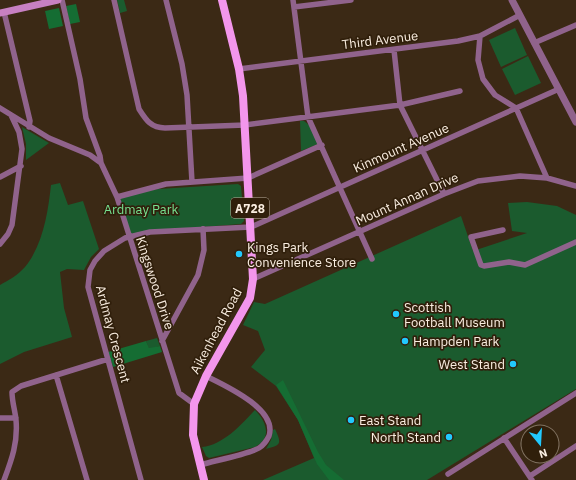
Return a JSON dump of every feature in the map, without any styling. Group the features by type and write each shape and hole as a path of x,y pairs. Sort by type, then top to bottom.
{"main road":[{"path":"2,12 58,0"},
{"name":"Aikenhead Road","path":"204,480 193,435 194,404 206,376 250,298 253,279 246,125 239,69 222,0"}],"street":[{"name":"Kingswood Drive","path":"62,0 80,79 86,118 100,156 101,164 117,197 179,393 194,404"},
{"path":"114,0 139,109 146,121 156,127 189,128 246,125 400,105 460,91"},
{"path":"166,0 182,64 187,95 192,182"},
{"path":"293,0 308,117 322,145 372,259"},
{"path":"294,7 351,0"},
{"path":"512,0 576,122"},
{"path":"2,12 30,121 29,127"},
{"name":"Third Avenue","path":"239,69 394,50 480,36 520,15"},
{"path":"534,43 576,25"},
{"path":"480,36 478,60 483,79 495,95 516,108 547,178"},
{"path":"394,50 400,105 444,194"},
{"name":"Kinmount Avenue","path":"251,227 559,89"},
{"path":"0,108 29,127 49,138 90,155 101,164"},
{"path":"0,244 8,234 12,225 21,166 21,140 11,115"},
{"path":"117,197 156,186 248,178 322,145"},
{"path":"0,177 21,166"},
{"name":"Mount Annan Drive","path":"253,279 444,194 491,178 520,176 547,178 576,186"},
{"name":"Ardmay Crescent","path":"141,480 88,287 88,278 95,261 104,251 129,236 150,232 251,227"},
{"path":"162,341 198,275 204,250 203,229"},
{"path":"503,230 471,237 481,265 484,266 510,262 525,265 576,242"},
{"path":"4,480 17,443 16,418 12,401 12,392 21,386 108,359"},
{"path":"56,375 88,480"},
{"path":"200,465 257,449 266,440 270,433 266,418 251,401 206,376"},
{"path":"448,474 576,393"},
{"path":"0,418 16,418"},
{"path":"504,438 531,478 576,446"}],"green space":[{"path":"117,0 124,0 127,11 120,13"},
{"path":"76,4 80,22 70,24 66,6"},
{"path":"59,8 63,26 49,29 45,11"},
{"path":"515,28 527,55 501,67 489,40"},
{"path":"528,56 541,83 515,95 502,69"},
{"path":"300,121 304,121 309,125 318,144 301,151"},
{"path":"22,127 49,143 26,160 26,144"},
{"path":"60,183 68,205 83,201 99,249 91,257 84,270 67,269 60,272 64,308 72,337 24,352 0,364 0,285 25,267 31,258 44,228 51,185"},
{"name":"Ardmay Park","path":"238,184 241,186 244,221 241,224 149,231 129,235 118,197 158,189"},
{"name":"Hampden Park","path":"527,202 557,206 576,215 576,389 427,480 263,480 314,458 298,420 276,386 251,367 265,350 258,331 243,325 254,302 265,304 461,216 473,251 527,233 512,231 508,203"},
{"path":"157,338 160,346 149,349 146,341"},
{"path":"146,341 149,348 160,346 162,352 113,367 108,352"},
{"path":"283,380 318,452 326,465 344,480 329,480 317,464 298,420 276,385"},
{"path":"255,410 265,424 266,429 266,434 261,443 255,447 209,458 206,456 202,447 224,438 238,428"},
{"path":"275,429 279,438 279,443 266,449 271,440 273,430"}],"place":[{"name":"Kings Park Convenience Store","path":"239,254"},
{"name":"Scottish Football Museum","path":"396,314"},
{"name":"Hampden Park","path":"405,341"},
{"name":"West Stand","path":"513,364"},
{"name":"East Stand","path":"351,420"},
{"name":"North Stand","path":"449,437"}]}
